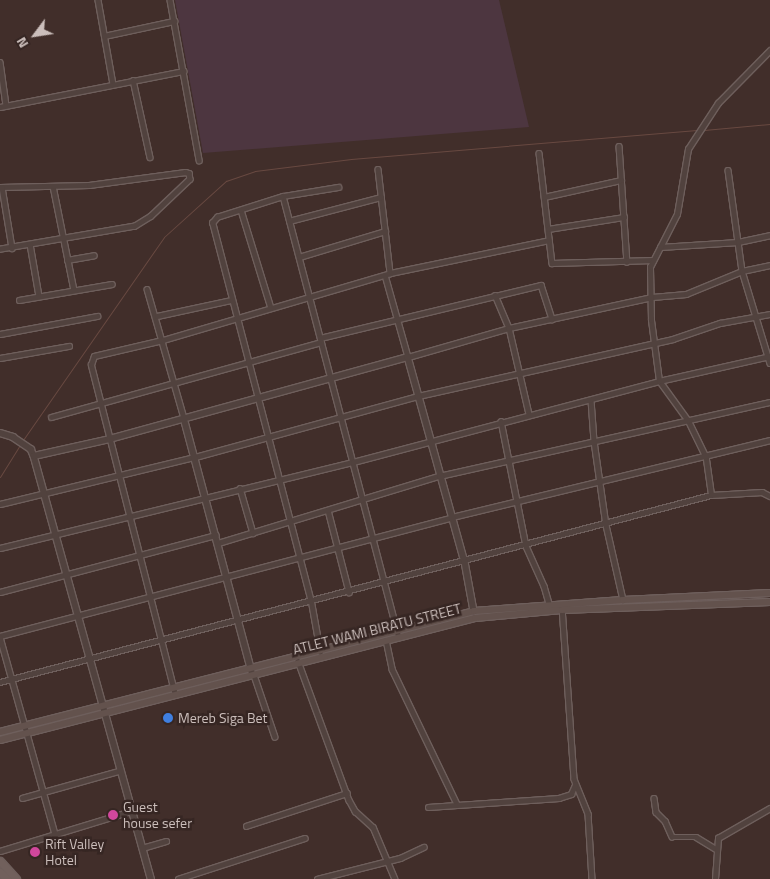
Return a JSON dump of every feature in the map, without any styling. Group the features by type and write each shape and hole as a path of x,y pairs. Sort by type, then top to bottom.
{"main road":[{"name":"ATLET WAMI BIRATU STREET","path":"0,732 25,725 175,695 254,675 320,653 475,618 623,600 770,594"},
{"name":"ATLET WAMI BIRATU STREET","path":"0,740 173,687 251,666 386,640 398,634 474,612 548,604 562,607 770,602"},
{"path":"0,861 16,879"},
{"path":"0,872 7,879"}],"street":[{"path":"98,0 113,84"},
{"path":"170,0 199,160"},
{"path":"104,36 174,21"},
{"path":"711,495 706,458 688,420 659,381 653,342 650,267 677,214 684,188 685,157 692,142 718,103 770,50"},
{"path":"0,62 6,105"},
{"path":"0,106 183,70"},
{"path":"133,80 150,157"},
{"path":"619,146 627,262"},
{"path":"539,153 550,240 550,260 556,264 653,260"},
{"path":"378,169 390,273"},
{"path":"728,170 742,271 770,363"},
{"path":"0,249 12,248 62,239 144,222 190,179 190,175 185,172 53,186 1,187 12,248"},
{"path":"544,196 621,180"},
{"path":"53,186 66,260 74,290"},
{"path":"320,653 310,602 234,319 212,223 217,217 282,196 338,187"},
{"path":"282,196 398,634"},
{"path":"289,221 381,197"},
{"path":"242,210 271,308"},
{"path":"548,229 624,217"},
{"path":"299,258 385,231"},
{"path":"660,247 738,242 770,235"},
{"path":"175,695 91,365 94,356 163,340 390,273 550,240"},
{"path":"30,244 39,296"},
{"path":"66,260 94,255"},
{"path":"32,453 110,439 331,380 509,328 652,297 662,299 686,294 742,271 770,265"},
{"path":"384,275 431,441 439,476 465,562 474,612"},
{"path":"19,300 112,284"},
{"path":"51,417 246,363 320,340 495,295 542,286 552,319"},
{"path":"147,289 157,316 251,666 275,737"},
{"path":"495,295 509,328 529,414"},
{"path":"157,316 231,300"},
{"path":"0,504 194,457 418,396 520,371 673,339 720,323 757,318 770,314"},
{"path":"0,334 96,316"},
{"path":"0,358 69,346"},
{"path":"0,548 352,462 501,421 591,400 659,381 769,356"},
{"path":"591,400 594,441 606,525 623,600"},
{"path":"218,543 439,476 688,420 704,414 770,402"},
{"path":"501,421 526,546 544,586 548,604"},
{"path":"0,433 13,437 32,453 92,659 119,771 151,879"},
{"path":"56,834 0,636 80,617 373,538 600,481 706,458 770,440"},
{"path":"240,488 253,533"},
{"path":"0,682 606,525 711,495 762,492 770,496"},
{"path":"328,510 349,592"},
{"path":"0,592 216,535"},
{"path":"562,607 575,786 588,814 592,879"},
{"path":"386,640 392,669 457,804"},
{"path":"298,661 355,811 373,827 390,861 395,879"},
{"path":"22,798 119,771"},
{"path":"428,807 559,798 571,794 575,786"},
{"path":"246,826 347,793"},
{"path":"654,798 656,812 665,821 672,837 696,837 716,849"},
{"path":"715,879 718,838 723,833 770,808"},
{"path":"0,851 131,811"},
{"path":"178,879 305,838"},
{"path":"142,848 166,841"},
{"path":"317,879 390,861 424,847"}],"shaded area":[{"path":"175,0 499,0 529,127 203,153"}],"waterway":[{"path":"704,130 770,124"},
{"path":"23,440 164,237 226,181 255,171 351,159 697,130"},
{"path":"0,477 21,443"}],"place":[{"name":"Mereb Siga Bet","path":"168,718"},
{"name":"Guest house sefer","path":"113,815"},
{"name":"Rift Valley Hotel","path":"35,852"}]}
